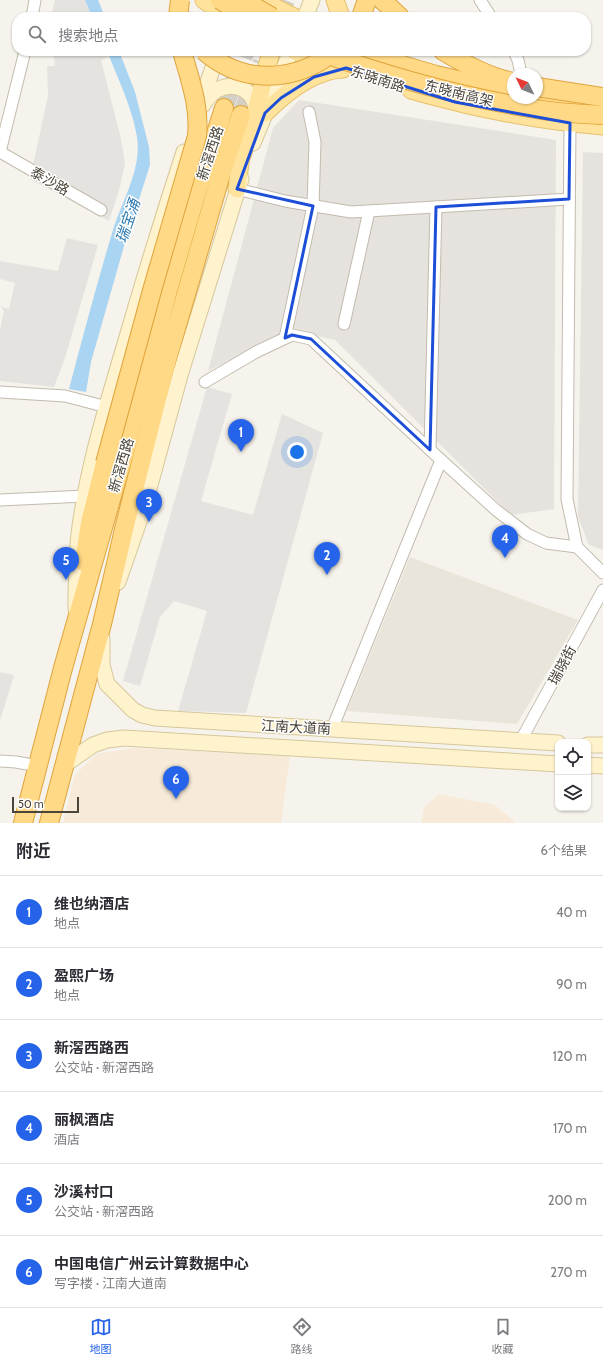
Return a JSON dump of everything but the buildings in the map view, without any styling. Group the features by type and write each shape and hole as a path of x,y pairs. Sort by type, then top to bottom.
{"highway":[{"path":"171,0 177,12"},
{"path":"179,12 180,0"},
{"path":"220,0 239,12"},
{"path":"242,0 263,12"},
{"path":"363,12 367,0"},
{"path":"382,0 395,12"},
{"path":"76,622 85,549 90,523 136,347 197,136 198,124 196,102 183,56"},
{"path":"211,56 227,67 252,74 269,76 304,70 314,66 328,56"},
{"name":"东晓南高架","path":"333,56 418,83 487,100 538,109 603,115"},
{"name":"东晓南高架","path":"372,56 436,75 507,92"},
{"path":"453,56 480,70 507,80"},
{"path":"543,89 603,96"},
{"path":"543,97 603,103"},
{"name":"新滘西路","path":"23,823 76,622 128,440 168,290 195,198 224,108"},
{"name":"新滘西路","path":"49,823 102,624 126,518 166,363 222,171 254,113"}],"main road":[{"path":"200,0 204,12"},
{"path":"204,0 221,12"},
{"path":"234,12 239,0"},
{"path":"250,0 260,12"},
{"path":"262,12 260,0 284,12"},
{"path":"308,12 312,0"},
{"path":"335,0 339,12"},
{"path":"211,56 212,70"},
{"path":"76,622 76,562 79,534 85,496 107,407 156,239 194,119 217,56"},
{"path":"237,189 240,162 270,56"},
{"path":"254,113 288,56"},
{"name":"东晓南路","path":"308,56 398,87 455,102 532,118 603,126"},
{"path":"254,113 281,98 305,81 326,71 346,68 343,60 344,56"},
{"name":"东晓南路","path":"399,56 444,70 507,84"},
{"path":"194,119 212,94 216,90 228,85 245,90 254,100 254,113"},
{"name":"江南大道南","path":"237,189 181,372 138,525 102,624 102,665 107,684 133,710 142,715 156,718 555,743"},
{"name":"江南大道南","path":"64,765 93,745 107,740 124,738 555,764"},
{"path":"591,744 603,745"},
{"path":"591,766 603,766"}],"street":[{"path":"33,12 35,0"},
{"path":"480,0 488,12"},
{"path":"0,152 24,56"},
{"path":"516,56 520,68"},
{"path":"285,338 313,206 316,142 309,112"},
{"path":"570,123 567,499 577,547 603,573"},
{"name":"泰沙路","path":"0,152 101,210"},
{"path":"237,189 285,201 351,212 569,199"},
{"path":"430,450 436,207"},
{"path":"344,324 369,211"},
{"path":"205,382 256,352 292,335 311,339 496,510 527,534 546,544 577,547"},
{"path":"0,392 64,396 107,407"},
{"path":"332,729 441,460"},
{"path":"0,500 85,496"},
{"name":"瑞晓街","path":"521,740 603,590"},
{"path":"0,761 38,766"}],"highlighted area":[{"path":"346,68 455,102 570,123 569,199 436,207 430,450 311,339 292,335 285,338 313,206 237,189 265,113 281,98 314,77"}],"shaded area":[{"path":"55,0 85,0 90,12 52,12"},
{"path":"54,56 109,56 101,60 121,139 125,164 119,190 109,221 30,179 48,96 47,66 55,66"},
{"path":"299,100 556,140 554,509 511,515 335,340 289,330 208,371 273,128"},
{"path":"583,152 603,153 603,550 589,545 578,517"},
{"path":"67,238 98,245 65,358 54,387 0,381 0,330 4,311 1,307 9,309 15,283 0,279 0,261 58,271"},
{"path":"207,387 232,394 201,501 253,515 282,414 323,433 246,713 178,711 207,611 174,601 160,617 140,686 123,681"},
{"path":"410,557 578,620 517,724 347,711"},
{"path":"0,672 14,675 0,721"},
{"path":"133,748 290,756 281,823 63,823 75,775 97,754"},
{"path":"439,794 495,805 516,823 421,823 424,808"}],"water":[{"path":"85,0 98,0 103,12 90,12"},
{"name":"瑞宝涌","path":"109,56 121,56 135,92 149,147 150,165 124,246 91,362 86,392 69,389 113,230 130,185 137,161 138,149 135,126"}],"tunnel":[{"path":"281,12 286,0"},
{"path":"224,108 244,56"},
{"path":"241,115 262,62"}],"place":[{"name":"维也纳酒店","path":"241,452"},
{"name":"新滘西路西","path":"149,522"},
{"name":"丽枫酒店","path":"505,558"},
{"name":"盈熙广场","path":"327,575"},
{"name":"沙溪村口","path":"66,580"},
{"name":"中国电信广州云计算数据中心","path":"176,799"}]}
